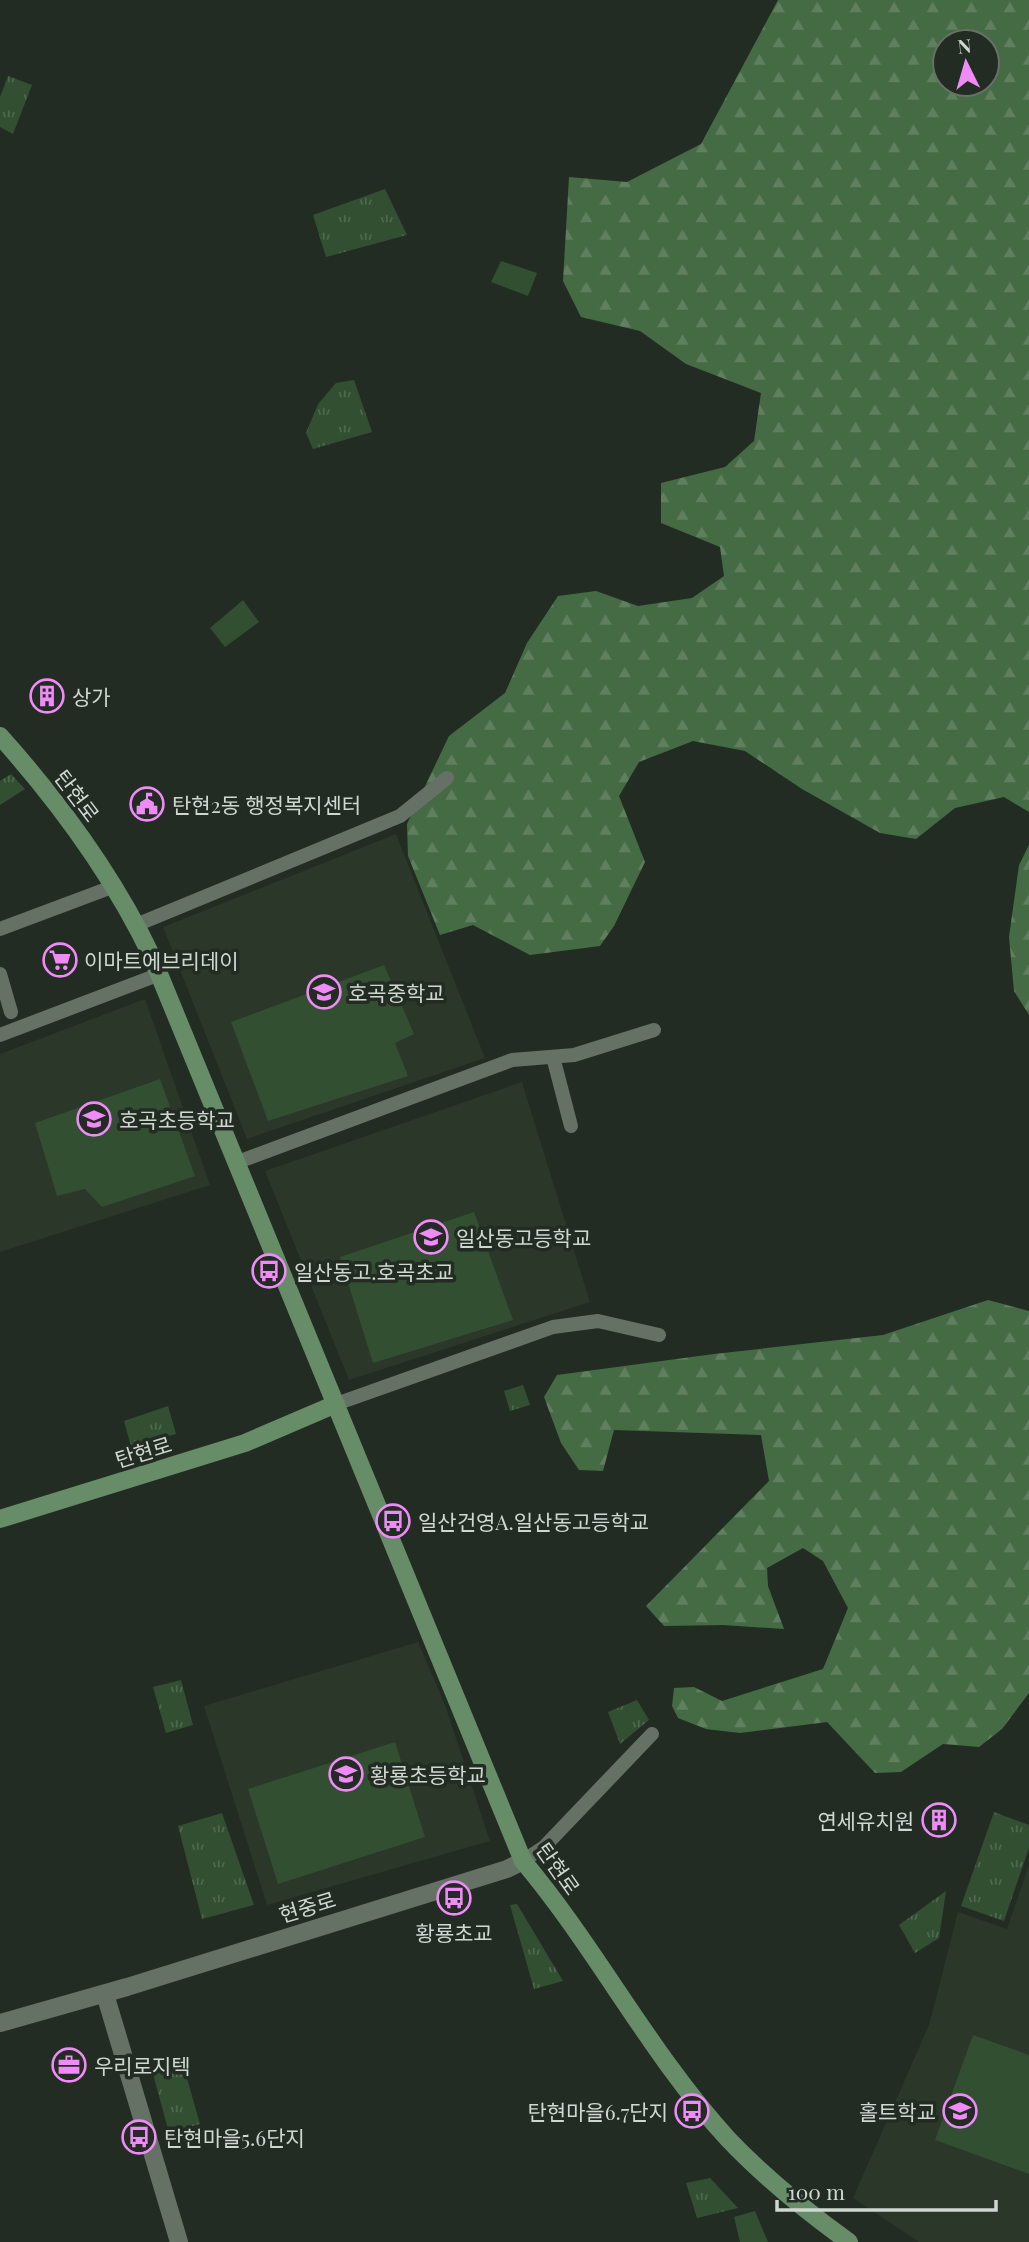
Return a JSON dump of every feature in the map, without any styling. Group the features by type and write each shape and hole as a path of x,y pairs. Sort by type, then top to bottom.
{"main road":[{"name":"탄현로","path":"0,736 70,819 136,925 160,975 523,1861 609,1976 676,2074 728,2138 783,2193 849,2242"},
{"name":"탄현로","path":"0,1519 245,1443 336,1404"}],"street":[{"path":"136,925 400,816 447,778"},
{"path":"0,929 112,887"},
{"path":"0,974 11,1012"},
{"path":"0,1035 160,975"},
{"path":"235,1163 512,1060 574,1055 654,1030"},
{"path":"552,1057 570,1126"},
{"name":"탄현로","path":"336,1404 553,1327 598,1321 659,1335"},
{"path":"523,1861 544,1847 652,1734"},
{"name":"현중로","path":"0,2023 104,1994 507,1869 523,1861"},
{"path":"104,1994 179,2242"}],"shaded area":[{"name":"호곡중학교","path":"396,834 485,1058 247,1139 163,927"},
{"name":"호곡초등학교","path":"145,999 210,1185 0,1252 0,1054"},
{"name":"일산동고등학교","path":"522,1082 590,1302 349,1380 265,1171"},
{"name":"황룡초등학교","path":"418,1642 445,1705 490,1841 267,1905 204,1706"},
{"name":"홀트학교","path":"1029,1865 1029,2242 919,2242 853,2198 929,2025 958,1912 1007,1929"}],"green space":[{"path":"778,0 1029,0 1029,812 1004,797 955,808 916,839 880,833 802,789 745,751 693,741 639,762 619,796 645,862 614,926 600,946 530,955 473,925 440,935 408,856 407,824 449,736 505,693 527,643 558,596 596,591 638,606 692,598 724,576 720,547 661,523 661,483 725,467 754,441 761,393 686,364 640,331 581,317 563,281 569,177 627,182 701,144"},
{"path":"8,76 32,85 13,134 0,127 0,97"},
{"path":"385,189 407,235 326,257 313,215"},
{"path":"501,261 537,273 528,296 491,282"},
{"path":"354,380 372,432 313,449 306,433 318,404 336,383"},
{"path":"243,600 259,622 225,647 210,628"},
{"path":"11,774 25,789 0,805 0,781"},
{"path":"1029,845 1029,1015 1014,991 1009,937 1019,865"},
{"path":"384,965 414,1034 395,1043 408,1076 268,1121 231,1022"},
{"path":"160,1079 195,1176 102,1207 85,1189 57,1196 35,1123"},
{"path":"474,1212 513,1320 373,1363 340,1257"},
{"path":"988,1300 1029,1311 1029,1693 1002,1729 979,1747 943,1744 901,1772 875,1773 827,1722 740,1733 706,1729 678,1718 672,1706 674,1688 694,1687 722,1701 823,1669 848,1608 823,1561 803,1548 767,1568 768,1586 784,1629 723,1625 664,1626 646,1606 769,1481 761,1435 614,1430 603,1471 579,1470 561,1443 544,1397 557,1375 883,1335"},
{"path":"523,1385 530,1405 510,1411 504,1391"},
{"path":"168,1406 176,1434 131,1446 124,1421"},
{"path":"181,1680 193,1725 166,1733 153,1687"},
{"path":"637,1700 649,1720 620,1744 608,1712"},
{"path":"395,1742 425,1837 278,1884 248,1789"},
{"path":"994,1812 1029,1825 1029,1848 1004,1921 961,1906"},
{"path":"222,1813 254,1905 202,1919 178,1826"},
{"path":"946,1891 939,1938 915,1953 899,1925"},
{"path":"517,1904 563,1981 534,1989 510,1905"},
{"path":"973,2035 1029,2055 1029,2174 935,2140"},
{"path":"182,2061 200,2124 169,2133 152,2070"},
{"path":"710,2178 738,2208 697,2218 686,2183"},
{"path":"755,2211 768,2242 740,2242 734,2217"}],"place":[{"name":"상가","path":"47,696"},
{"name":"탄현2동 행정복지센터","path":"147,804"},
{"name":"이마트에브리데이","path":"60,960"},
{"name":"호곡중학교","path":"324,992"},
{"name":"호곡초등학교","path":"94,1119"},
{"name":"일산동고등학교","path":"431,1237"},
{"name":"일산동고.호곡초교","path":"269,1271"},
{"name":"일산건영A.일산동고등학교","path":"393,1521"},
{"name":"황룡초등학교","path":"346,1774"},
{"name":"연세유치원","path":"939,1820"},
{"name":"황룡초교","path":"454,1898"},
{"name":"우리로지텍","path":"69,2065"},
{"name":"탄현마을6.7단지","path":"692,2111"},
{"name":"홀트학교","path":"960,2111"},
{"name":"탄현마을5.6단지","path":"139,2137"}]}
